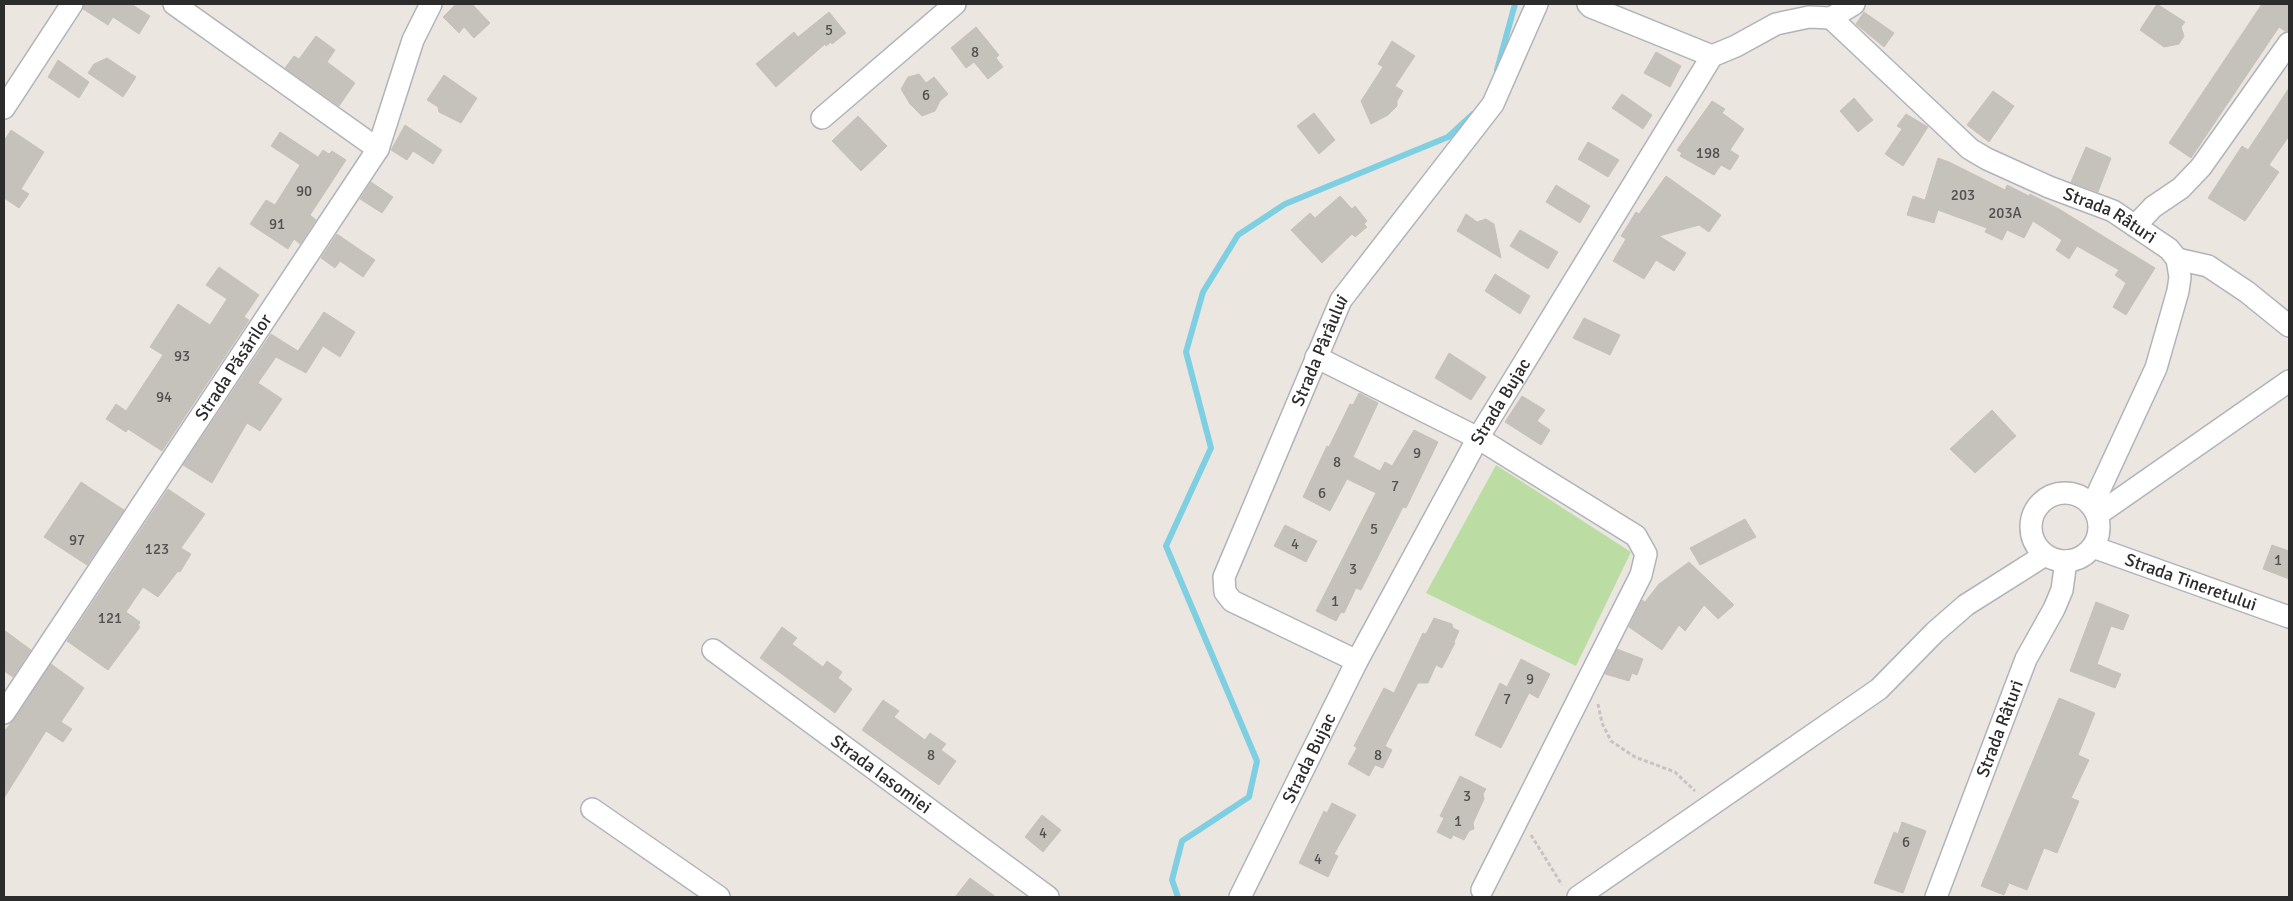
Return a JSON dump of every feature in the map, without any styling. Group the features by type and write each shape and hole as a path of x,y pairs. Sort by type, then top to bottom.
{"street":[{"path":"4,108 72,4"},
{"path":"174,4 378,149"},
{"name":"Strada Păsărilor","path":"4,714 378,149 413,40 431,4"},
{"path":"822,118 955,4"},
{"name":"Strada Pârâului","path":"1357,661 1232,601 1225,592 1224,577 1341,300 1493,104 1537,4"},
{"path":"1588,4 1591,7 1712,56 1736,46 1776,24 1809,17 1831,18 1854,4"},
{"name":"Strada Râturi","path":"1831,18 1970,149 2049,188 2113,211 2169,249 2177,259"},
{"path":"2135,226 2153,207 2181,188 2201,167 2289,43"},
{"name":"Strada Bujac","path":"1240,897 1357,661 1478,438 1712,56"},
{"path":"2094,511 2076,494 2066,493 2051,496 2038,505 2032,519 2031,534 2034,544 2045,555 2066,562 2085,554 2093,547 2098,532 2094,511 2156,368 2178,290 2180,277 2177,259 2208,266 2247,292 2289,326"},
{"path":"1316,357 1478,438 1636,536 1646,554 1641,575 1482,890"},
{"path":"2094,511 2289,381"},
{"name":"Strada Tineretului","path":"2093,547 2289,617"},
{"path":"1571,894 1879,689 1907,663 1935,632 1966,605 2045,555"},
{"name":"Strada Râturi","path":"1936,897 2026,659 2054,609 2062,590 2066,562"},
{"name":"Strada Iasomiei","path":"713,650 1048,897"},
{"path":"592,809 719,897"}],"path":[{"path":"1592,672 1602,723 1611,741 1634,757 1675,772 1699,797"},
{"path":"1519,815 1571,894"}],"green space":[{"path":"1496,465 1631,552 1576,666 1426,593"}],"building":[{"path":"84,4 131,4 150,16 139,34 113,17 108,25 83,9"},
{"path":"456,4 472,4 490,23 474,38 464,27 459,33 443,17"},
{"path":"2157,4 2185,22 2181,27 2184,36 2179,44 2164,47 2140,30"},
{"path":"2262,4 2289,4 2289,31 2279,27 2191,158 2169,143"},
{"path":"829,12 846,33 832,44 831,42 826,46 825,44 776,87 756,64 794,32 798,37"},
{"path":"1864,12 1894,33 1884,47 1856,24"},
{"path":"976,27 999,55 996,58 1003,67 988,79 974,62 966,68 951,48"},
{"path":"316,36 335,50 327,62 355,83 339,106 285,68 294,56 299,59"},
{"path":"1392,41 1415,56 1395,86 1403,91 1397,101 1397,106 1388,115 1371,124 1361,101 1383,67 1378,64"},
{"path":"1656,52 1681,66 1670,87 1644,73"},
{"path":"107,58 136,77 123,97 88,73 94,64"},
{"path":"58,60 89,82 79,98 48,77"},
{"path":"919,74 926,83 934,77 948,94 940,101 935,111 922,116 910,104 901,89 908,77"},
{"path":"444,75 477,98 461,123 439,112 438,107 427,100"},
{"path":"2289,88 2289,136 2269,165 2279,172 2245,221 2208,198 2242,146 2248,150"},
{"path":"1993,91 2014,106 1989,142 1967,125"},
{"path":"1622,94 1652,115 1643,129 1612,108"},
{"path":"1854,98 1873,120 1858,132 1840,111"},
{"path":"1712,101 1725,109 1722,113 1744,129 1730,150 1739,156 1730,170 1721,165 1714,175 1680,156 1682,153 1677,150"},
{"path":"1314,113 1335,140 1319,154 1297,126"},
{"path":"1906,114 1928,127 1903,166 1885,154 1902,129 1897,126"},
{"path":"858,116 887,146 861,171 832,141"},
{"path":"405,125 442,150 433,164 413,151 407,160 391,150"},
{"path":"11,130 44,152 21,189 29,194 19,208 4,198 4,141"},
{"path":"280,132 318,157 323,150 329,154 332,151 346,160 310,215 316,220 300,244 294,239 288,249 250,224 266,200 275,205 300,165 271,146"},
{"path":"1588,142 1619,160 1608,177 1578,159"},
{"path":"2086,147 2111,158 2098,192 2071,182"},
{"path":"1938,158 2005,190 2007,185 2029,196 2030,194 2059,209 2155,268 2126,315 2113,307 2126,283 2115,275 2119,270 2077,246 2069,259 2056,250 2062,240 2033,221 2024,238 2007,230 2002,240 1985,232 1987,228 1938,210 1934,223 1907,215 1913,196 1925,200"},
{"path":"1666,176 1721,215 1709,232 1699,225 1659,236 1686,253 1674,271 1656,260 1644,279 1613,261 1626,239 1621,236 1636,212 1639,214"},
{"path":"371,182 393,197 382,213 360,199"},
{"path":"1556,185 1590,206 1580,223 1546,202"},
{"path":"1340,196 1352,209 1355,206 1367,221 1364,224 1367,227 1355,237 1352,234 1322,263 1291,230 1310,213 1315,218"},
{"path":"1466,214 1477,222 1486,219 1494,224 1501,258 1457,231"},
{"path":"1520,230 1558,252 1548,269 1510,246"},
{"path":"337,234 375,260 363,277 340,261 335,268 321,258"},
{"path":"219,267 259,295 244,317 249,320 162,451 128,429 126,432 106,419 116,404 126,411 163,355 150,347 178,304 210,325 227,299 206,285"},
{"path":"1495,274 1530,296 1520,314 1485,291"},
{"path":"324,312 355,332 340,357 323,346 306,373 276,357 258,383 282,399 260,431 247,423 212,483 183,465 271,334 298,351"},
{"path":"1584,318 1620,335 1610,355 1573,338"},
{"path":"1449,353 1486,377 1471,400 1435,378"},
{"path":"1359,393 1378,403 1353,457 1380,471 1385,462 1392,466 1414,430 1438,442 1406,508 1403,507 1361,590 1356,588 1344,613 1341,612 1336,621 1316,611 1376,493 1347,479 1330,511 1303,497 1327,446 1329,447 1350,404 1353,405"},
{"path":"1522,396 1545,410 1537,421 1550,430 1541,445 1505,422"},
{"path":"1992,410 2016,436 1975,473 1950,449"},
{"path":"81,482 124,510 87,565 44,537"},
{"path":"168,489 205,514 181,548 191,554 180,572 178,571 158,597 143,587 126,612 140,622 138,626 140,627 108,670 67,641"},
{"path":"1745,519 1756,537 1700,565 1690,548"},
{"path":"1285,525 1317,541 1306,562 1274,546"},
{"path":"2272,545 2289,551 2289,579 2263,569"},
{"path":"1689,562 1734,605 1718,619 1704,605 1685,631 1679,625 1662,650 1629,627 1642,600 1645,602 1659,584"},
{"path":"2096,602 2129,615 2123,630 2111,626 2097,664 2121,674 2115,688 2070,671"},
{"path":"1434,618 1452,624 1453,628 1459,631 1455,643 1442,668 1436,665 1428,683 1418,683 1385,746 1392,750 1383,768 1375,765 1369,776 1348,764 1357,748 1354,746 1384,688 1394,693 1423,633 1426,634"},
{"path":"782,627 797,638 792,644 823,667 827,661 842,672 838,678 852,689 835,713 760,658"},
{"path":"4,630 31,650 13,677 4,671"},
{"path":"1617,649 1643,659 1637,675 1632,673 1629,681 1605,674"},
{"path":"1521,659 1550,674 1538,698 1529,693 1501,748 1475,735 1500,683 1507,687"},
{"path":"51,664 84,688 61,722 72,729 63,742 46,731 4,798 4,731 14,720"},
{"path":"2059,698 2095,713 2078,755 2089,760 2071,798 2079,801 2057,853 2044,848 2027,890 2009,883 2004,895 1981,886"},
{"path":"883,700 899,711 894,717 925,740 930,733 946,744 941,750 956,761 939,785 862,730"},
{"path":"1460,776 1486,789 1483,794 1484,799 1473,823 1474,829 1469,831 1464,840 1453,835 1451,839 1437,832 1444,818 1440,816"},
{"path":"1332,803 1356,815 1334,854 1338,856 1328,877 1299,863 1324,811 1327,813"},
{"path":"1042,815 1061,830 1043,852 1025,837"},
{"path":"1902,822 1926,831 1903,893 1874,883 1894,832 1898,834"},
{"path":"970,878 996,897 955,897"}],"waterway":[{"path":"1497,70 1515,4"},
{"path":"1178,897 1172,880 1182,841 1249,797 1257,761 1166,546 1211,448 1186,352 1203,292 1238,235 1285,204 1448,137 1473,114"}]}
